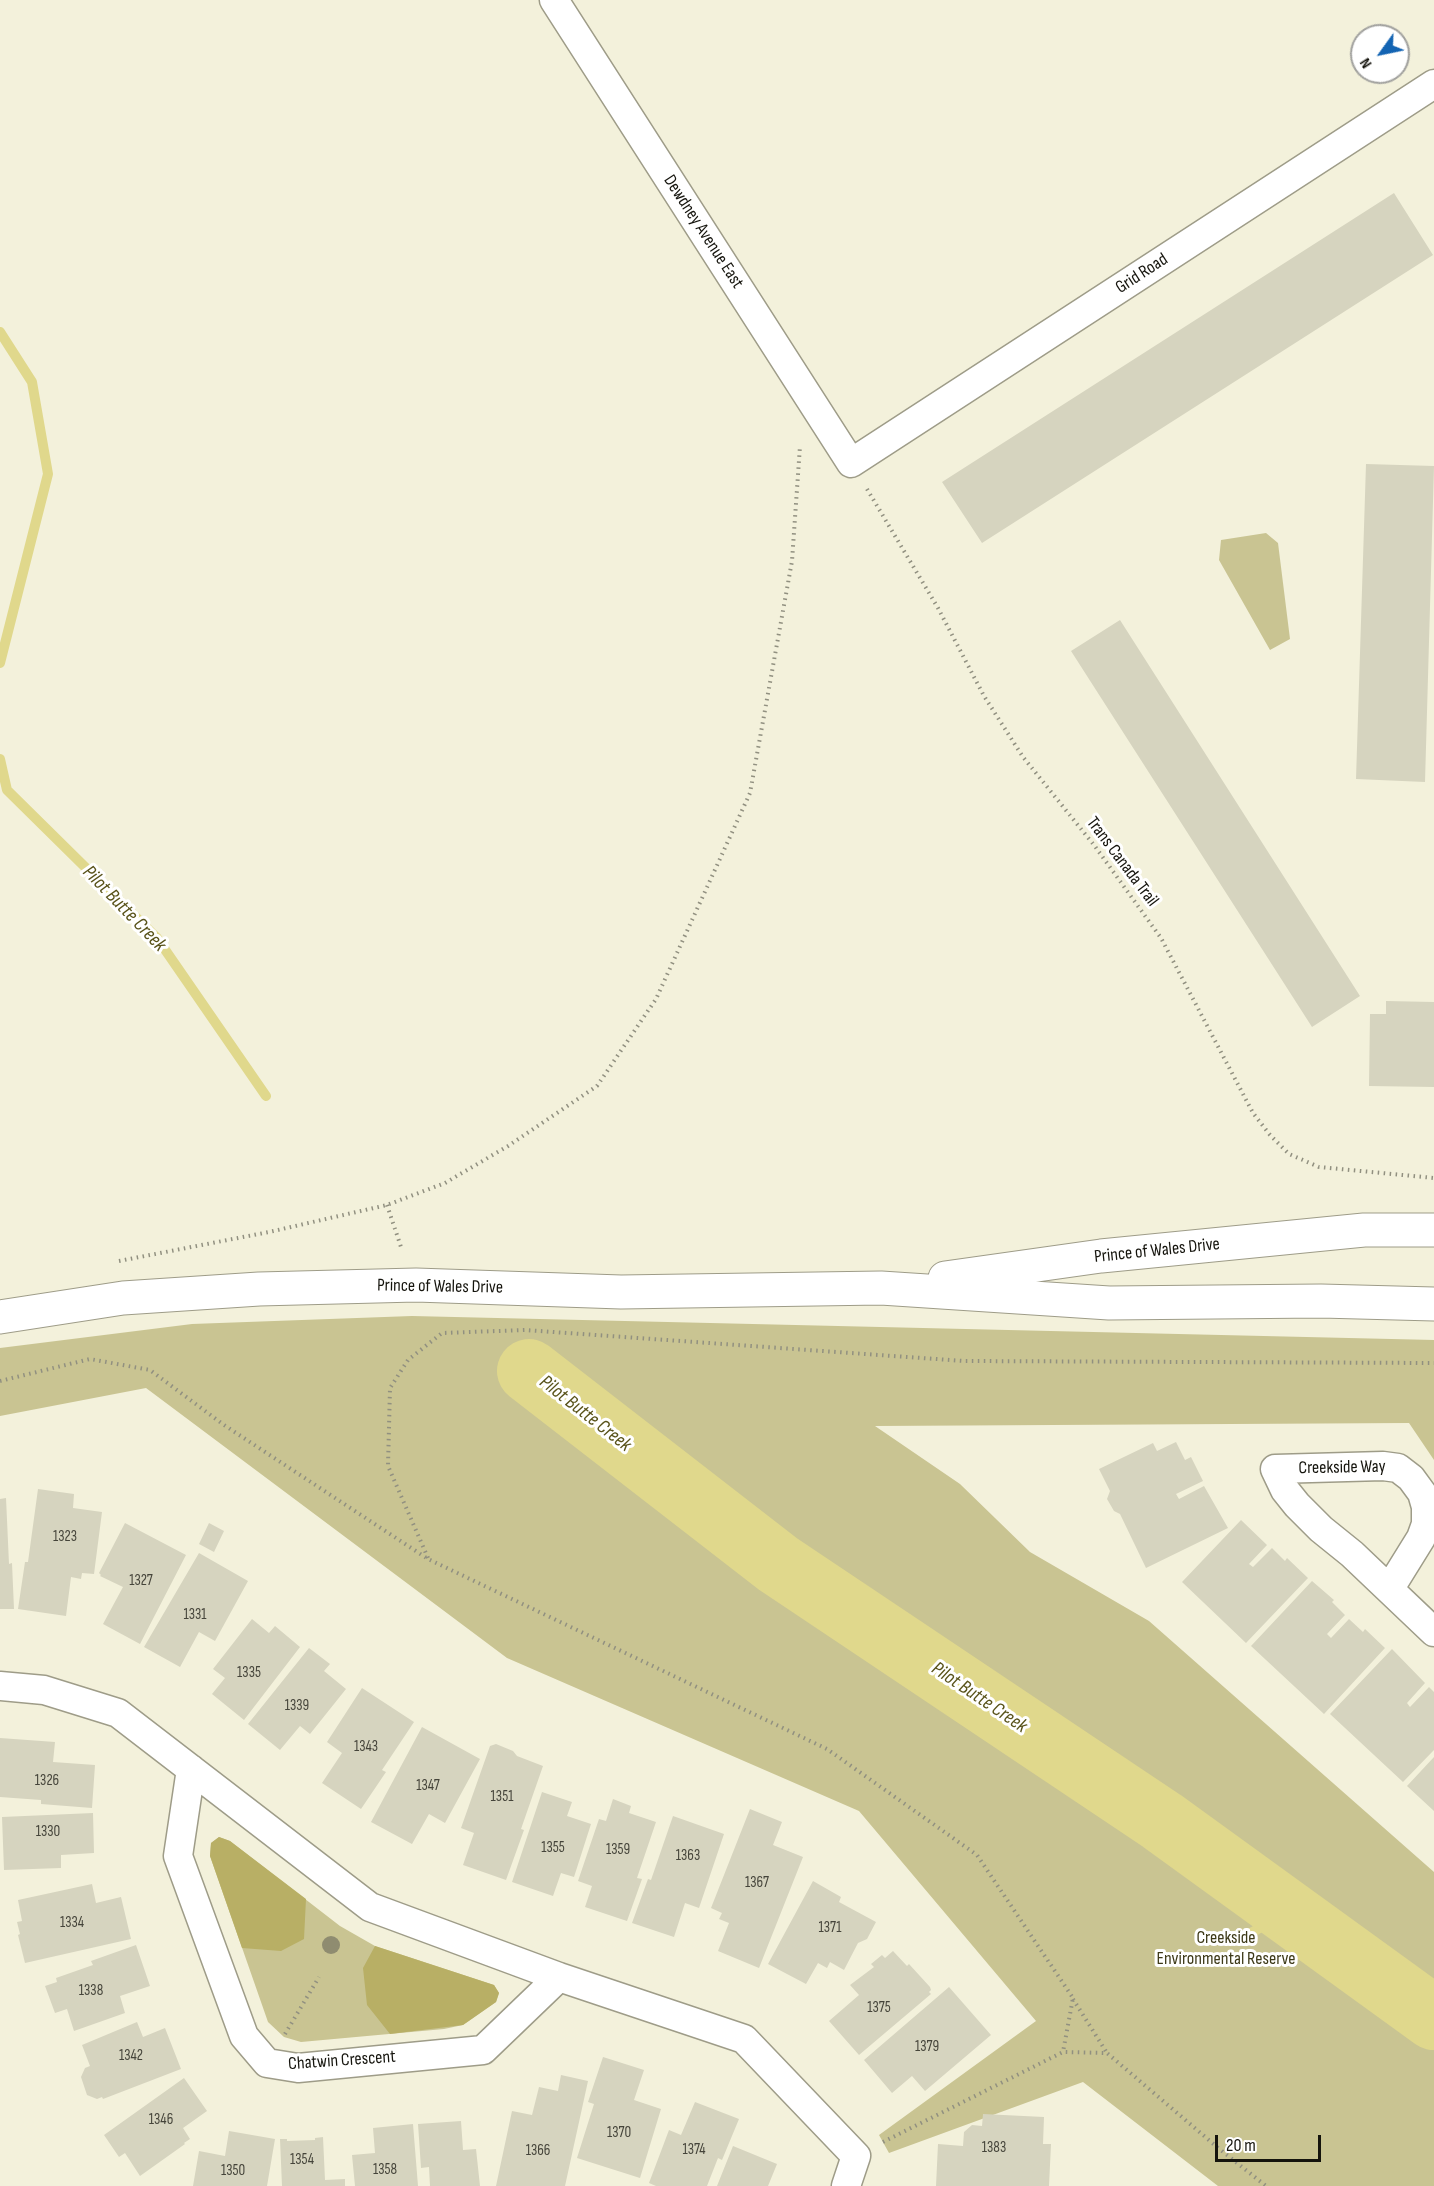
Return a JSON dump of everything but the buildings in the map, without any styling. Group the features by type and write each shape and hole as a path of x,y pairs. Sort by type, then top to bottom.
{"main road":[{"name":"Prince of Wales Drive","path":"881,1287 1112,1255 1364,1230 1434,1230"},
{"name":"Prince of Wales Drive","path":"0,1317 123,1298 259,1288 416,1285 621,1292 881,1287 1110,1303 1321,1301 1434,1304"}],"street":[{"name":"Dewdney Avenue East","path":"554,0 851,464"},
{"name":"Grid Road","path":"851,464 1434,84"},
{"name":"Creekside Way","path":"1390,1588 1421,1539 1426,1524 1426,1508 1422,1493 1411,1478 1398,1468 1383,1466 1275,1469 1297,1505 1390,1588 1434,1632"},
{"path":"0,1686 44,1690 118,1713 370,1907 559,1977 744,2039 856,2156 846,2186"},
{"name":"Chatwin Crescent","path":"191,1769 178,1856 244,2036 267,2063 298,2068 483,2050 559,1977"}],"path":[{"path":"116,1261 269,1232 387,1205 445,1183 508,1146 597,1086 656,999 750,793 792,561 801,438 818,411"},
{"name":"Trans Canada Trail","path":"851,464 938,608 984,696 1023,757 1094,845 1161,938 1253,1113 1270,1135 1289,1154 1319,1167 1434,1178"},
{"path":"387,1205 405,1260"},
{"path":"437,1324 442,1333"},
{"path":"428,1559 388,1466 390,1388 408,1360 442,1333 525,1330 964,1361 1434,1363"},
{"path":"0,1381 90,1359 150,1370 224,1425 428,1559 827,1749 977,1855 1107,2053 1266,2186"},
{"path":"267,2063 319,1977"},
{"path":"1063,2052 1073,1998"},
{"path":"856,2156 1063,2052 1107,2053"}],"green space":[{"path":"1266,533 1278,543 1290,639 1270,650 1219,560 1221,540"},
{"name":"Creekside Environmental Reserve","path":"412,1316 1434,1340 1434,1460 1409,1423 875,1426 960,1484 1030,1552 1149,1621 1434,1872 1434,2186 1218,2186 1083,2082 889,2153 879,2135 1036,2021 859,1811 507,1658 146,1388 0,1416 0,1348 192,1324"},
{"path":"219,1837 230,1841 340,1926 375,1946 494,1985 499,1993 496,2002 463,2025 444,2029 301,2042 284,2037 268,2022 210,1856 211,1843"}],"shaded area":[{"path":"219,1837 230,1841 306,1899 304,1939 281,1951 242,1948 210,1856 211,1843"},
{"path":"375,1946 494,1985 499,1993 496,2002 463,2025 390,2034 367,2005 363,1968"}],"waterway":[{"name":"Pilot Butte Creek","path":"0,332 32,382 48,474 0,663"},
{"name":"Pilot Butte Creek","path":"0,759 7,790 157,938 266,1096"},
{"name":"Pilot Butte Creek","path":"529,1371 778,1564 1162,1821 1434,2018"},
{"path":"1251,1933 1273,1920 1298,1920"}]}
